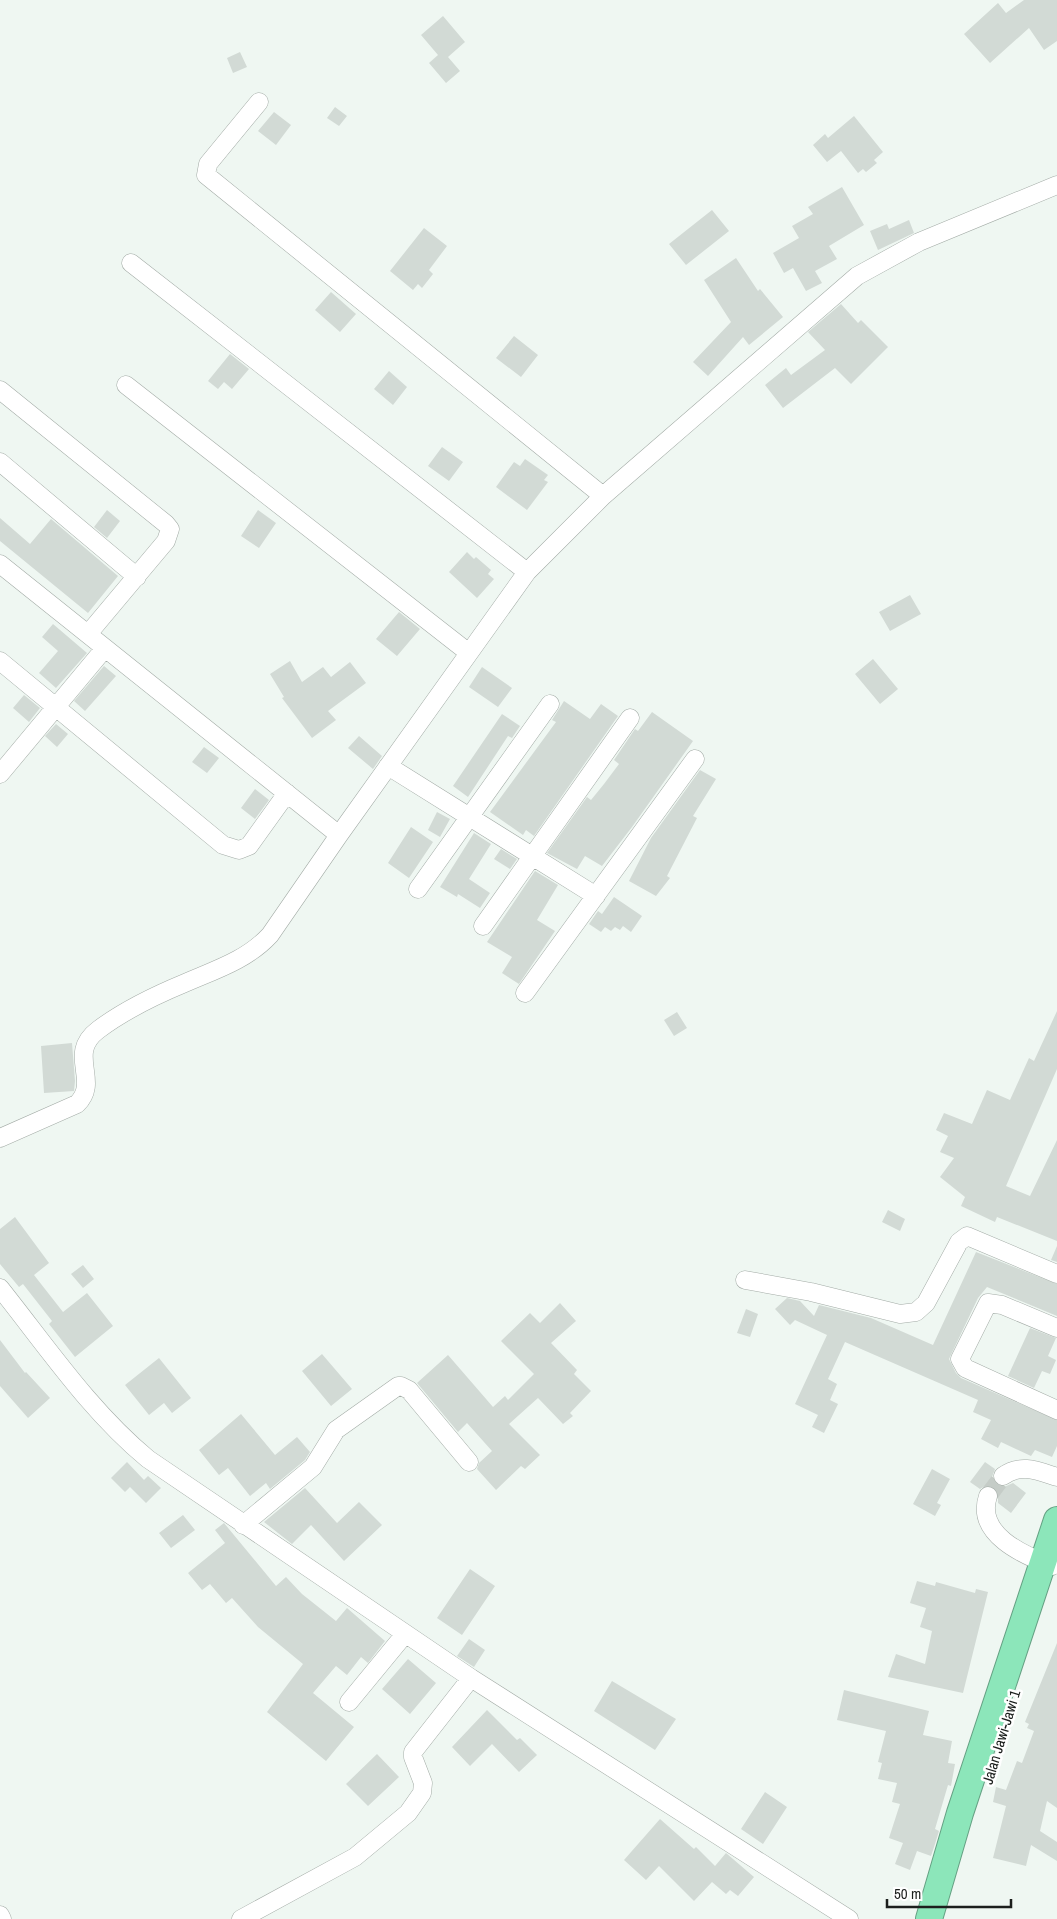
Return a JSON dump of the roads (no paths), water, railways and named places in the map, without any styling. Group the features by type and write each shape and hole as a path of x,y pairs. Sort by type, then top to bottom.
{"highway":[{"path":"929,1919 968,1816 1050,1561 1057,1520"},
{"path":"946,1919 968,1816"}],"street":[{"path":"259,102 208,164 206,175 603,496"},
{"path":"0,1138 77,1104 85,1097 87,1088 82,1056 84,1046 98,1030 148,1000 257,949 270,935 527,572 603,496 857,276 919,242 1057,185"},
{"path":"131,262 527,572"},
{"path":"126,385 469,653"},
{"path":"0,390 166,524 170,536 88,634"},
{"path":"0,462 137,577"},
{"path":"0,564 339,835"},
{"path":"3,763 56,708 106,648"},
{"path":"0,661 223,845 239,850 249,846 287,793"},
{"path":"418,889 550,704"},
{"path":"483,926 532,854 630,718"},
{"path":"525,993 695,759"},
{"path":"388,766 532,854 596,896"},
{"path":"745,1280 811,1292 900,1314 916,1312 926,1303 959,1242 967,1236 1057,1274"},
{"path":"0,1288 100,1416 122,1438 148,1459 471,1678 849,1919"},
{"path":"1057,1328 1002,1305 988,1304 984,1308 960,1359 965,1368 1057,1410"},
{"path":"243,1525 312,1467 336,1430 398,1386 409,1390 469,1462"},
{"path":"1003,1476 1012,1469 1020,1468 1057,1477"},
{"path":"988,1496 985,1515 994,1532 1016,1549 1050,1561"},
{"path":"349,1702 405,1634"},
{"path":"241,1919 355,1858 408,1813 422,1793 423,1783 413,1757 413,1752 471,1678"},
{"path":"0,1915 2,1919"}],"tunnel":[{"path":"988,1496 1003,1476"}]}
